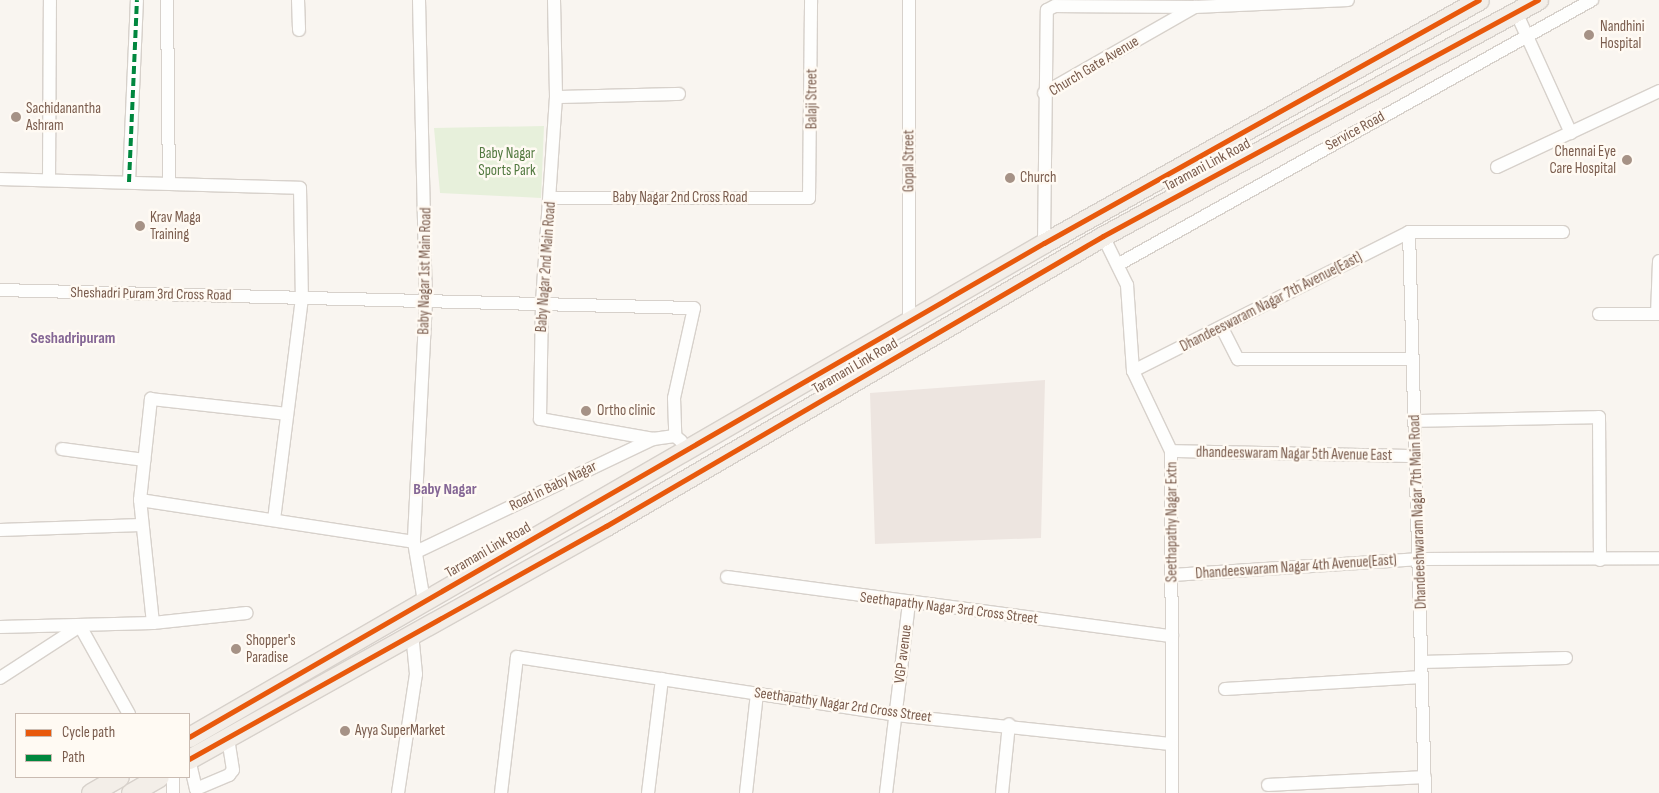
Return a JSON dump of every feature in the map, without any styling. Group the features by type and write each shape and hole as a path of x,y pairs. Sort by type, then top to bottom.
{"main road":[{"name":"Taramani Link Road","path":"190,758 661,494 1103,236 1538,0"},
{"name":"Taramani Link Road","path":"190,735 1044,243 1472,2"},
{"path":"1472,2 1482,30"},
{"path":"647,471 661,494"},
{"path":"90,793 117,778"},
{"path":"130,793 157,778"}],"street":[{"path":"49,180 50,0"},
{"path":"130,182 137,0"},
{"path":"167,0 169,182"},
{"path":"298,0 298,30"},
{"name":"Baby Nagar 1st Main Road","path":"419,0 426,301 415,547 424,601"},
{"name":"Baby Nagar 2nd Main Road","path":"554,0 556,97 551,198 542,303 540,418 653,439"},
{"name":"Balaji Street","path":"808,198 811,0"},
{"name":"Gopal Street","path":"909,0 909,322"},
{"name":"Church Gate Avenue","path":"1044,243 1044,93 1195,7 1224,2 1348,0"},
{"name":"Service Road","path":"1119,264 1592,0"},
{"path":"1044,93 1049,8 1195,7"},
{"path":"1516,12 1526,38 1571,133"},
{"path":"1497,167 1659,91"},
{"path":"556,97 679,94"},
{"path":"0,179 169,182 300,188 302,298 274,519"},
{"name":"Baby Nagar 2nd Cross Road","path":"551,198 808,198"},
{"path":"1409,232 1563,232"},
{"name":"Dhandeeswaram Nagar 7th Avenue(East)","path":"1132,370 1222,328 1409,232"},
{"name":"Dhandeeshwaram Nagar 7th Main Road","path":"1409,232 1420,559 1425,793"},
{"name":"Seethapathy Nagar Extn","path":"1103,236 1119,264 1127,285 1132,370 1171,450 1172,636 1170,744 1172,793"},
{"path":"1599,314 1658,314 1659,261"},
{"name":"Sheshadri Puram 3rd Cross Road","path":"0,290 694,308 674,398 675,436"},
{"path":"1222,328 1238,359 1412,359"},
{"path":"153,623 141,525 140,500 151,399 286,414"},
{"path":"1414,421 1599,417 1600,560"},
{"path":"675,436 688,449"},
{"name":"Road in Baby Nagar","path":"415,547 653,439 675,436"},
{"path":"62,449 144,460"},
{"name":"dhandeeswaram Nagar 5th Avenue East","path":"1171,450 1416,456"},
{"path":"140,500 274,519 415,547"},
{"path":"0,530 141,525"},
{"name":"Dhandeeswaram Nagar 4th Avenue(East)","path":"1172,576 1420,559 1600,560 1659,558"},
{"name":"Seethapathy Nagar 3rd Cross Street","path":"727,577 909,604 1172,636"},
{"name":"VGP avenue","path":"886,793 909,604"},
{"path":"0,627 153,623 246,613"},
{"path":"0,678 80,626"},
{"path":"80,626 129,713"},
{"path":"398,793 416,674 412,633"},
{"name":"Seethapathy Nagar 2rd Cross Street","path":"501,793 517,657 895,715 1009,724 1170,744"},
{"path":"1422,662 1566,658"},
{"path":"1225,689 1422,678"},
{"path":"648,793 662,679"},
{"path":"746,793 757,694"},
{"path":"1002,793 1009,724"},
{"path":"190,767 193,791 232,772 228,737"},
{"path":"1268,785 1425,777"},
{"path":"173,778 173,793"}],"shaded area":[{"path":"1045,380 1041,538 875,544 870,393"}],"green space":[{"name":"Baby Nagar Sports Park","path":"544,126 541,198 440,193 434,128"}],"marked path":[{"path":"129,182 137,0"}],"cycle path":[{"path":"190,736 1044,243 1479,0"},
{"path":"190,758 606,526 1103,236 1538,0"}],"place":[{"name":"Nandhini Hospital","path":"1589,35"},
{"name":"Sachidanantha Ashram","path":"16,117"},
{"name":"Chennai Eye Care Hospital","path":"1627,160"},
{"name":"Church","path":"1010,178"},
{"name":"Krav Maga Training","path":"140,226"},
{"name":"Ortho clinic","path":"586,411"},
{"name":"Shopper's Paradise","path":"236,649"},
{"name":"Ayya SuperMarket","path":"345,731"}],"district":[{"name":"Seshadripuram","path":"73,339"},
{"name":"Baby Nagar","path":"445,490"}]}
